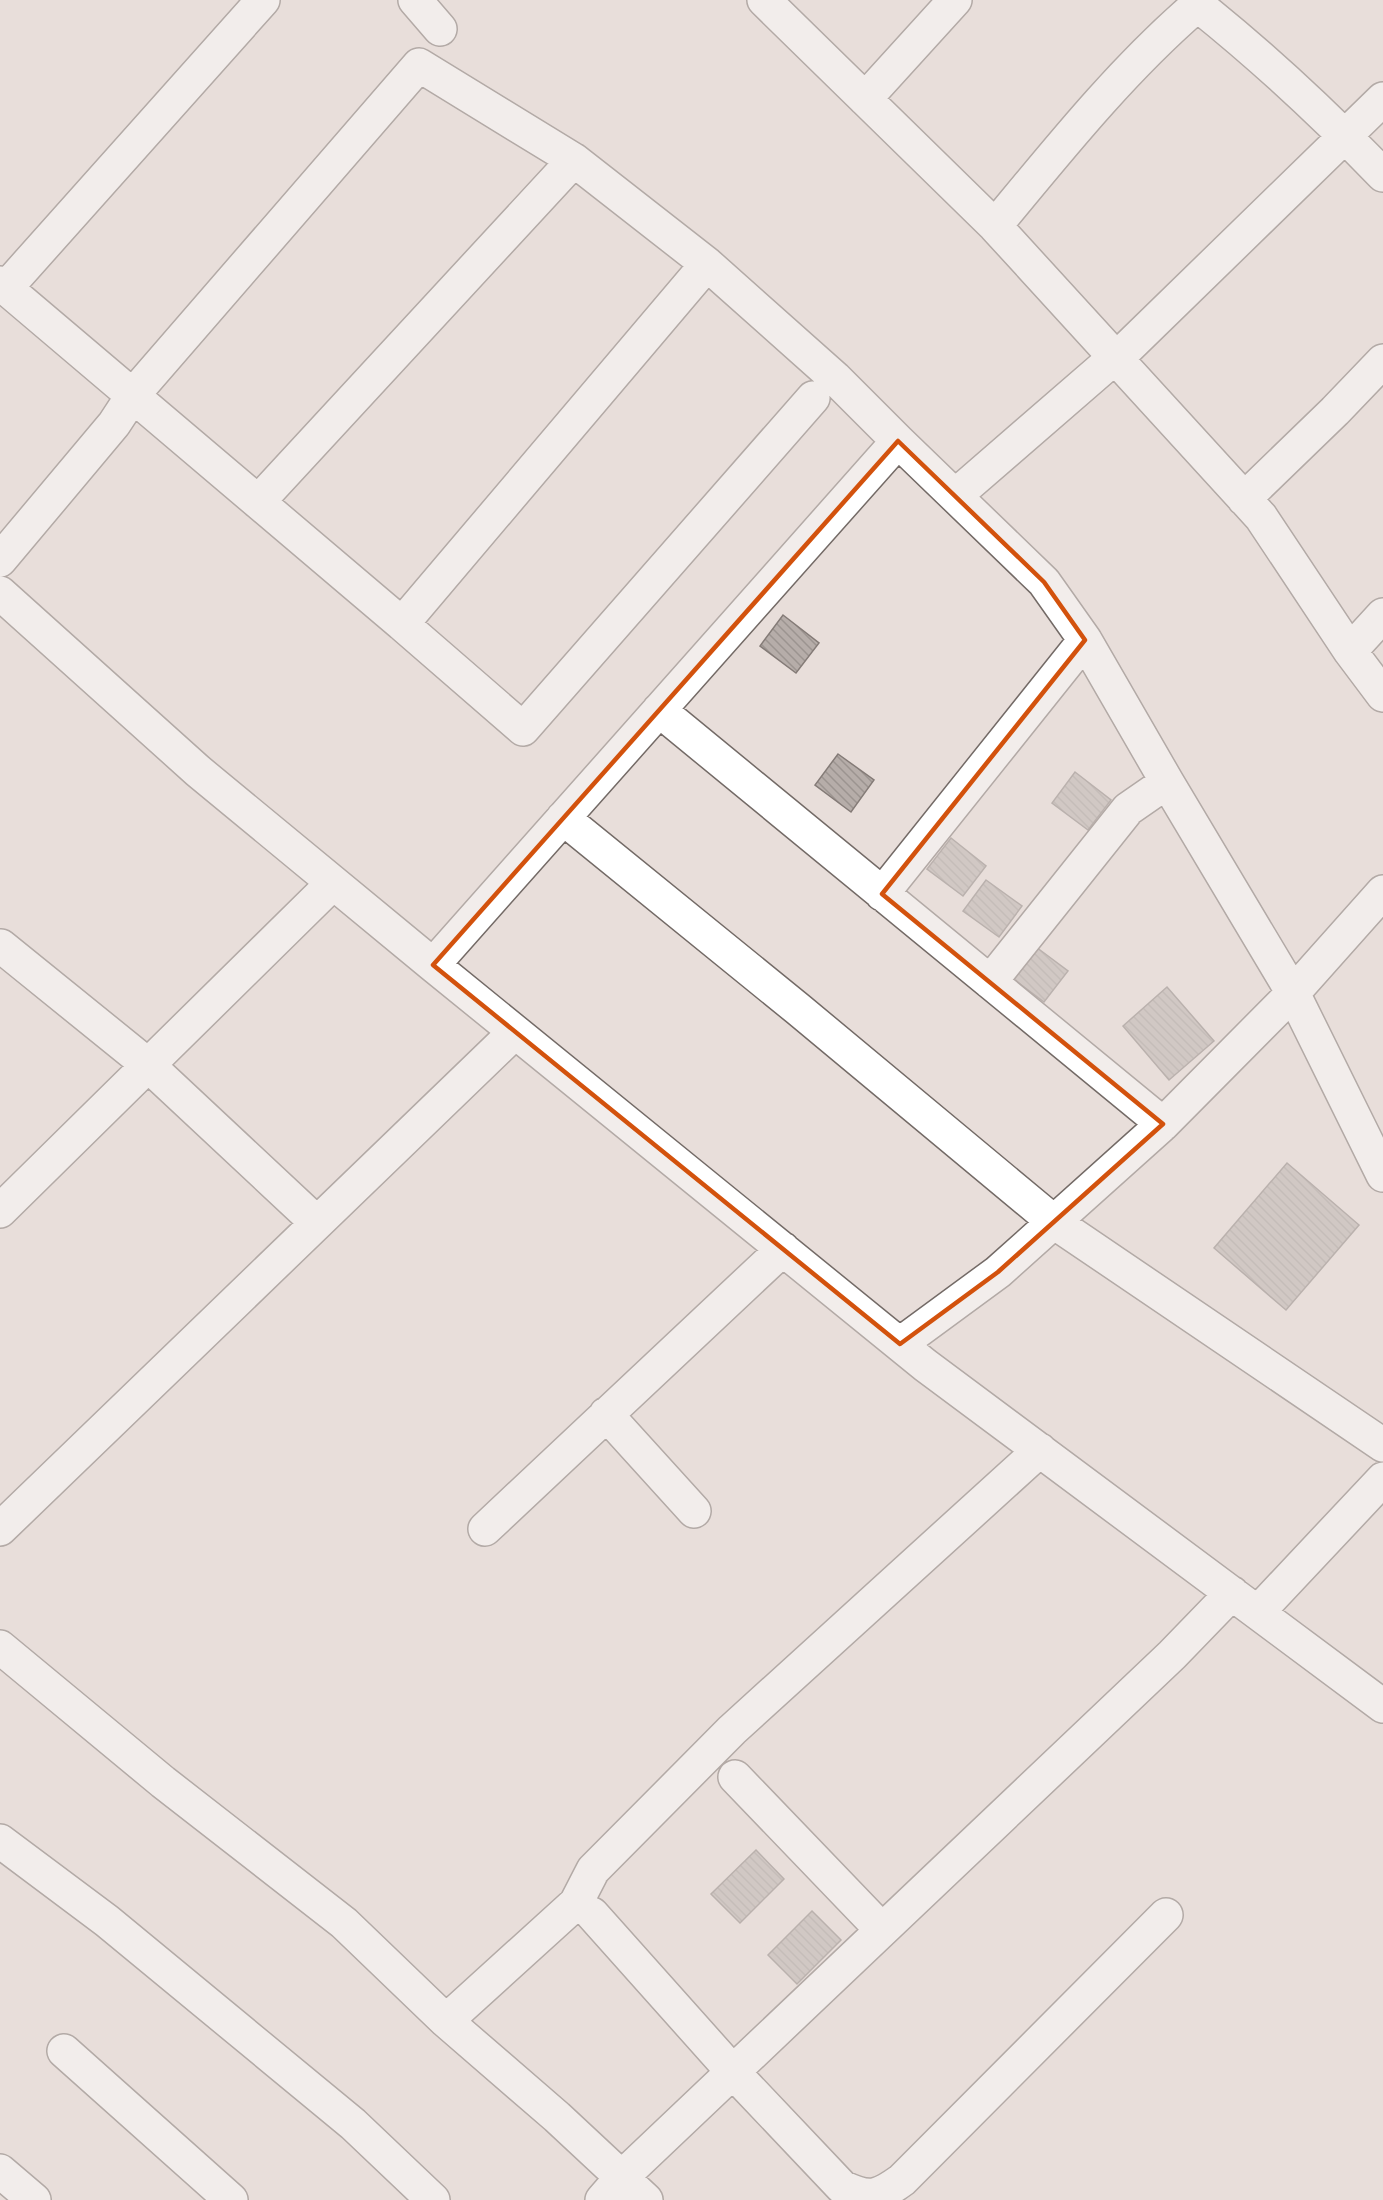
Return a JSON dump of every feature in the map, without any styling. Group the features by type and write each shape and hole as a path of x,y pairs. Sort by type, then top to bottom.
{"street":[{"path":"263,0 3,285 523,729 813,398"},
{"path":"415,0 440,29"},
{"path":"764,0 995,226 1261,517 1350,651 1383,695"},
{"path":"865,99 955,0"},
{"path":"995,226 1072,131 1161,37 1199,6 1345,136 1383,175"},
{"path":"0,560 114,424 133,396 419,65 574,160 707,264 835,378 1044,582 1085,640 1293,993 1383,1175"},
{"path":"954,496 1116,359 1383,99"},
{"path":"258,502 574,160"},
{"path":"402,624 707,264"},
{"path":"1244,499 1383,361"},
{"path":"433,965 898,441"},
{"path":"4,604 198,771 333,883 900,1344 1383,1706"},
{"path":"1350,651 1383,615"},
{"path":"882,894 1085,640"},
{"path":"659,711 1163,1124"},
{"path":"990,982 1128,809 1167,782"},
{"path":"563,818 1054,1221 1383,1445"},
{"path":"0,1211 333,883"},
{"path":"900,1344 998,1272 1163,1124 1377,911"},
{"path":"0,946 148,1065 317,1223"},
{"path":"0,1529 515,1032"},
{"path":"485,1529 783,1249"},
{"path":"606,1414 694,1511"},
{"path":"446,2020 576,1903 593,1870 732,1730 1040,1450"},
{"path":"1258,1612 1383,1479"},
{"path":"612,2189 1172,1655 1232,1593"},
{"path":"0,1647 163,1782 344,1923 446,2020 557,2117 612,2189 646,2200"},
{"path":"735,1777 882,1930"},
{"path":"0,1841 107,1921 344,2116 433,2200"},
{"path":"592,1914 733,2072 842,2187 857,2197 879,2197 902,2180 1166,1915"},
{"path":"64,2051 231,2200"},
{"path":"0,2171 34,2200"}],"highlighted area":[{"path":"898,441 1044,582 1085,640 882,894 1163,1124 998,1272 900,1344 433,965"}],"building":[{"path":"783,615 819,643 796,673 760,646"},
{"path":"838,754 874,780 851,812 815,785"},
{"path":"1075,772 1111,800 1088,830 1052,803"},
{"path":"951,838 986,866 963,896 927,869"},
{"path":"986,880 1022,906 999,937 963,911"},
{"path":"1032,944 1068,971 1044,1002 1008,975"},
{"path":"1167,987 1214,1041 1169,1080 1123,1026"},
{"path":"1287,1163 1359,1225 1286,1310 1214,1248"},
{"path":"756,1850 784,1879 740,1923 711,1894"},
{"path":"812,1911 841,1940 797,1984 768,1955"}]}
